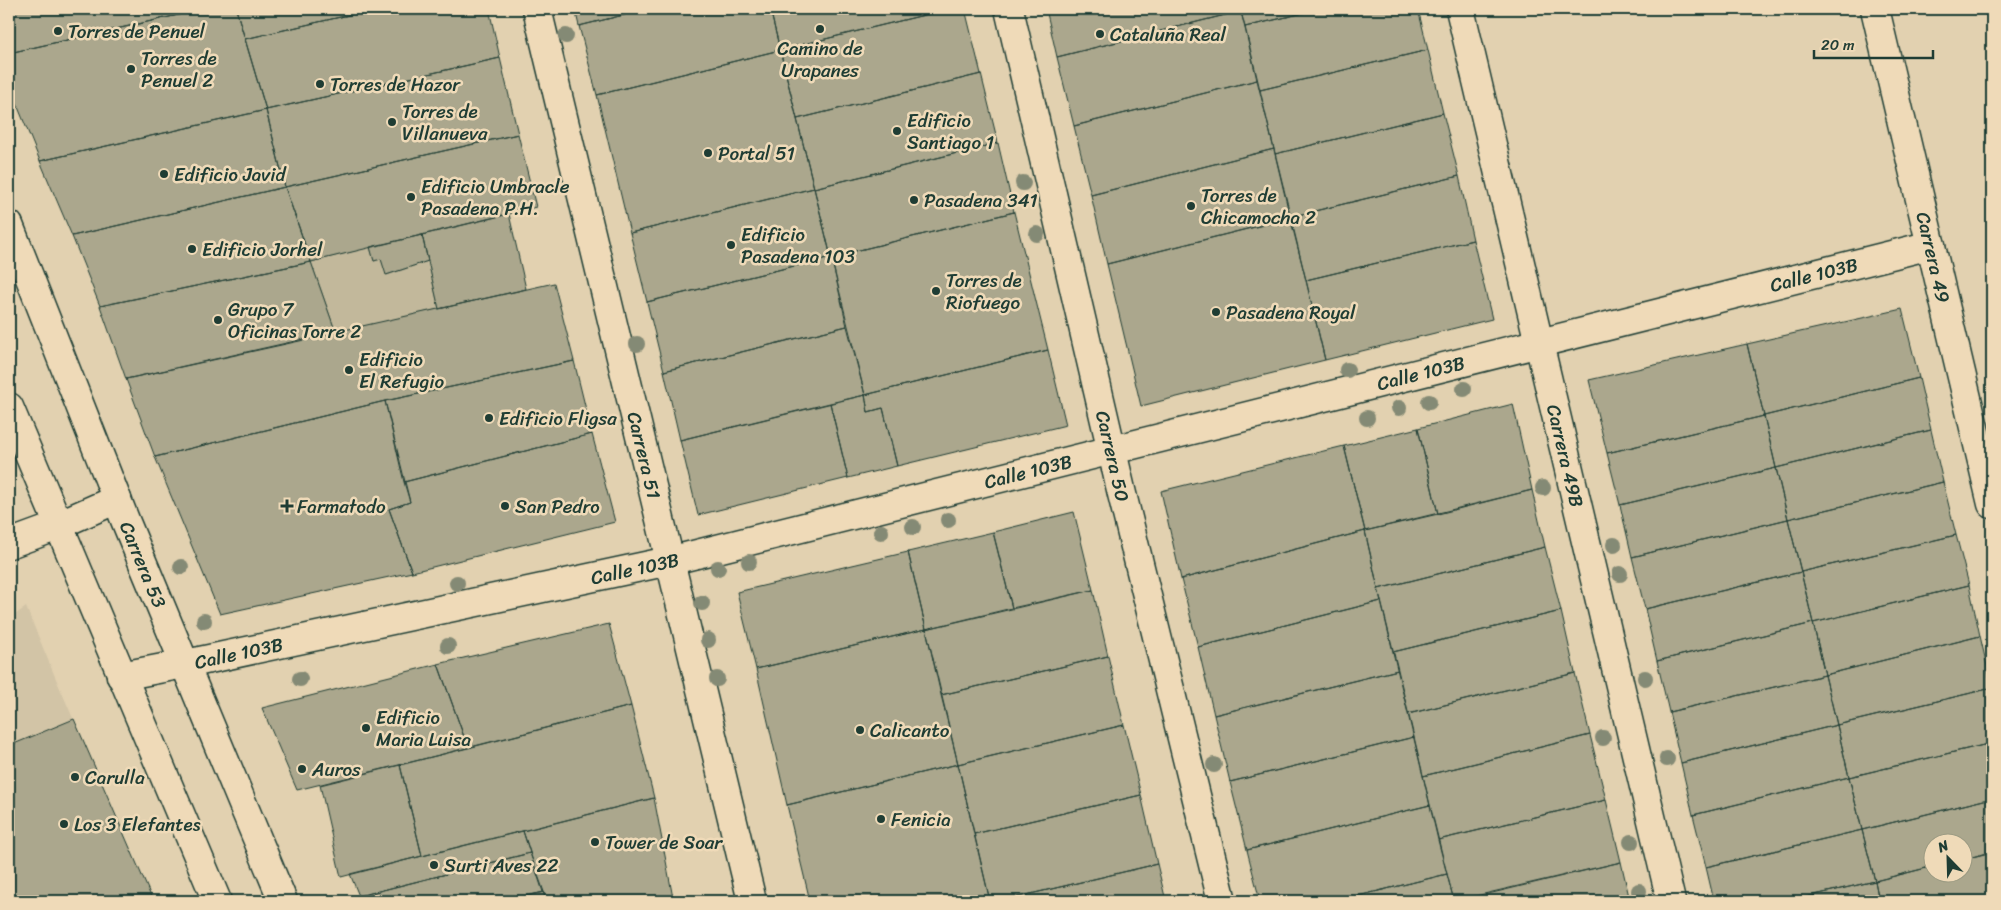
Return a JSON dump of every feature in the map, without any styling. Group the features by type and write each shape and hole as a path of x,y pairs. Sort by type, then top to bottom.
{"street":[{"name":"Carrera 51","path":"537,9 752,901"},
{"name":"Carrera 50","path":"1009,9 1111,449 1222,901"},
{"name":"Carrera 49B","path":"1460,9 1670,901"},
{"name":"Carrera 49","path":"1875,9 1992,504"},
{"name":"Carrera 53","path":"9,225 117,499 283,901"},
{"name":"Calle 103B","path":"121,676 185,664 669,560 1931,245"},
{"path":"9,407 217,901"},
{"path":"9,544 58,526 117,499"}],"shaded area":[{"path":"370,247 374,261 381,259 387,275 428,261 439,309 336,333 311,262"},
{"name":"Los 3 Elefantes","path":"26,607 153,901 9,901 9,619"}],"building":[{"name":"Torres de Penuel","path":"9,9 205,9 9,53"},
{"name":"Torres de Penuel 2","path":"205,9 236,9 266,110 40,161 9,85 9,53"},
{"path":"236,9 375,9 245,39"},
{"name":"Torres de Hazor","path":"375,9 489,9 500,58 266,110 245,39"},
{"path":"575,9 648,9 579,26"},
{"path":"648,9 770,9 780,50 597,95 579,26"},
{"name":"Camino de Urapanes","path":"770,9 949,9 780,50"},
{"path":"949,9 965,9 981,74 797,119 780,50"},
{"name":"Cataluña Real","path":"1046,9 1240,9 1241,11 1057,57"},
{"path":"1240,9 1320,9 1245,27"},
{"path":"1320,9 1418,9 1428,50 1260,90 1245,27"},
{"path":"1241,11 1257,80 1074,126 1057,57"},
{"name":"Portal 51","path":"780,50 814,188 630,233 597,95"},
{"path":"1428,50 1443,113 1275,154 1260,90"},
{"name":"Torres de Villanueva","path":"500,58 518,134 285,187 266,110"},
{"name":"Edificio Santiago 1","path":"981,74 998,143 814,188 797,119"},
{"path":"1257,80 1274,149 1091,195 1074,126"},
{"name":"Edificio Javid","path":"266,110 285,187 72,236 40,161"},
{"path":"1443,113 1459,176 1290,217 1275,154"},
{"name":"Edificio Umbracle Pasadena P.H.","path":"518,134 536,207 311,262 285,187"},
{"name":"Pasadena 341","path":"998,143 1014,212 831,257 814,188"},
{"name":"Torres de Chicamocha 2","path":"1274,149 1291,218 1107,264 1091,195"},
{"path":"1459,176 1473,240 1306,280 1290,217"},
{"name":"Edificio Jorhel","path":"285,187 311,262 100,306 72,236"},
{"name":"Edificio Pasadena 103","path":"814,188 831,257 647,302 630,233"},
{"name":"Torres de Riofuego","path":"1014,212 1048,350 865,395 831,257"},
{"path":"509,214 526,289 439,309 422,235"},
{"name":"Pasadena Royal","path":"1291,218 1325,360 1141,406 1107,264"},
{"path":"422,235 428,261 386,275 381,259 374,261 370,247"},
{"path":"1473,240 1492,319 1325,360 1306,280"},
{"path":"831,257 847,326 664,371 647,302"},
{"name":"Grupo 7 Oficinas Torre 2","path":"311,262 336,333 126,379 100,306"},
{"name":"Edificio El Refugio","path":"554,283 574,361 385,401 155,457 126,379"},
{"path":"1902,309 1919,378 1764,416 1747,344"},
{"path":"847,326 865,395 680,440 664,371"},
{"path":"1747,344 1764,416 1607,453 1589,380"},
{"path":"1048,350 1066,425 897,466 883,408 868,412 865,395"},
{"name":"Edificio Fligsa","path":"574,361 592,434 404,482 385,401"},
{"path":"1919,378 1931,430 1776,468 1764,416"},
{"path":"865,395 868,412 883,408 897,466 848,478 830,403"},
{"name":"Farmatodo","path":"385,401 410,502 389,509 412,572 220,614 155,457"},
{"path":"830,403 848,478 698,515 680,440"},
{"path":"1513,404 1532,490 1438,514 1418,428"},
{"path":"1764,416 1776,468 1620,505 1607,453"},
{"path":"1418,428 1438,514 1365,531 1344,446"},
{"path":"1931,430 1943,482 1788,519 1776,468"},
{"name":"San Pedro","path":"592,434 615,522 412,572 389,509 410,502 404,482"},
{"path":"1344,446 1365,531 1181,579 1161,491"},
{"path":"1776,468 1788,519 1632,557 1620,505"},
{"path":"1943,482 1956,535 1801,572 1788,519"},
{"path":"1532,490 1545,547 1378,589 1365,531"},
{"path":"1074,512 1093,590 1012,608 993,532"},
{"path":"1788,519 1801,572 1645,609 1632,557"},
{"path":"1365,531 1381,601 1198,647 1181,579"},
{"path":"993,532 1012,608 926,629 908,552"},
{"path":"1956,535 1969,585 1813,623 1801,572"},
{"path":"1545,547 1561,611 1393,652 1378,589"},
{"path":"908,552 926,629 756,669 737,592"},
{"path":"1801,572 1813,623 1657,661 1645,609"},
{"path":"1969,585 1980,636 1825,675 1813,623"},
{"path":"1093,590 1108,656 941,695 926,629"},
{"path":"1381,601 1398,670 1214,715 1198,647"},
{"path":"1561,611 1575,673 1408,714 1393,652"},
{"path":"1813,623 1825,675 1669,712 1657,661"},
{"path":"609,624 631,706 468,748 438,664"},
{"name":"Calicanto","path":"926,629 958,764 787,805 756,669"},
{"path":"1980,636 1992,688 1837,725 1825,675"},
{"path":"1108,656 1124,725 958,764 941,695"},
{"name":"Edificio Maria Luisa","path":"438,664 468,748 297,790 262,708"},
{"path":"1398,670 1414,737 1230,782 1214,715"},
{"path":"1575,673 1590,735 1423,776 1408,714"},
{"path":"1825,675 1837,725 1681,763 1669,712"},
{"path":"1992,688 1992,743 1849,777 1837,725"},
{"path":"631,706 654,798 422,856 400,765"},
{"name":"Los 3 Elefantes","path":"74,719 153,901 9,901 9,746"},
{"path":"1124,725 1141,795 974,834 958,764"},
{"path":"1837,725 1849,777 1693,815 1681,763"},
{"path":"1590,735 1606,800 1438,840 1423,776"},
{"path":"1414,737 1430,805 1247,850 1230,782"},
{"path":"1992,743 1992,798 1862,830 1849,777"},
{"name":"Fenicia","path":"958,764 990,901 810,901 787,805"},
{"path":"400,765 422,856 341,877 320,785"},
{"path":"1849,777 1862,830 1706,867 1693,815"},
{"path":"1141,795 1157,864 1001,901 990,901 974,834"},
{"name":"Tower de Soar","path":"654,798 673,898 659,901 546,901 523,831"},
{"path":"1992,798 1992,852 1974,856 1974,832 1924,832 1924,869 1875,881 1862,830"},
{"path":"1606,800 1621,862 1454,901 1438,840"},
{"path":"1430,805 1447,874 1338,901 1260,901 1247,850"},
{"path":"1862,830 1875,881 1789,901 1714,901 1706,867"},
{"name":"Surti Aves 22","path":"523,831 530,853 359,896 350,874"},
{"path":"1992,852 1992,901 1879,901 1875,881 1924,869 1924,882 1974,882 1974,856"},
{"path":"530,853 544,892 504,901 361,901 359,896"},
{"path":"1621,862 1630,901 1459,901"},
{"path":"1157,864 1166,901 1001,901"},
{"path":"1447,874 1454,901 1338,901"},
{"path":"1875,881 1879,901 1789,901"},
{"path":"544,892 546,901 504,901"}],"place":[{"name":"Camino de Urapanes","path":"820,29"},
{"name":"Torres de Penuel","path":"58,31"},
{"name":"Cataluña Real","path":"1100,34"},
{"name":"Torres de Penuel 2","path":"131,69"},
{"name":"Torres de Hazor","path":"320,84"},
{"name":"Torres de Villanueva","path":"392,122"},
{"name":"Edificio Santiago 1","path":"897,131"},
{"name":"Portal 51","path":"708,153"},
{"name":"Edificio Javid","path":"164,174"},
{"name":"Edificio Umbracle Pasadena P.H.","path":"411,197"},
{"name":"Pasadena 341","path":"914,200"},
{"name":"Torres de Chicamocha 2","path":"1191,206"},
{"name":"Edificio Pasadena 103","path":"731,245"},
{"name":"Edificio Jorhel","path":"192,249"},
{"name":"Torres de Riofuego","path":"936,291"},
{"name":"Pasadena Royal","path":"1216,312"},
{"name":"Grupo 7 Oficinas Torre 2","path":"218,320"},
{"name":"Edificio El Refugio","path":"349,370"},
{"name":"Edificio Fligsa","path":"489,418"},
{"name":"Farmatodo","path":"287,506"},
{"name":"San Pedro","path":"505,506"},
{"name":"Edificio Maria Luisa","path":"366,728"},
{"name":"Calicanto","path":"860,730"},
{"name":"Auros","path":"302,769"},
{"name":"Carulla","path":"75,777"},
{"name":"Fenicia","path":"881,819"},
{"name":"Los 3 Elefantes","path":"64,824"},
{"name":"Tower de Soar","path":"595,842"},
{"name":"Surti Aves 22","path":"434,865"}]}
